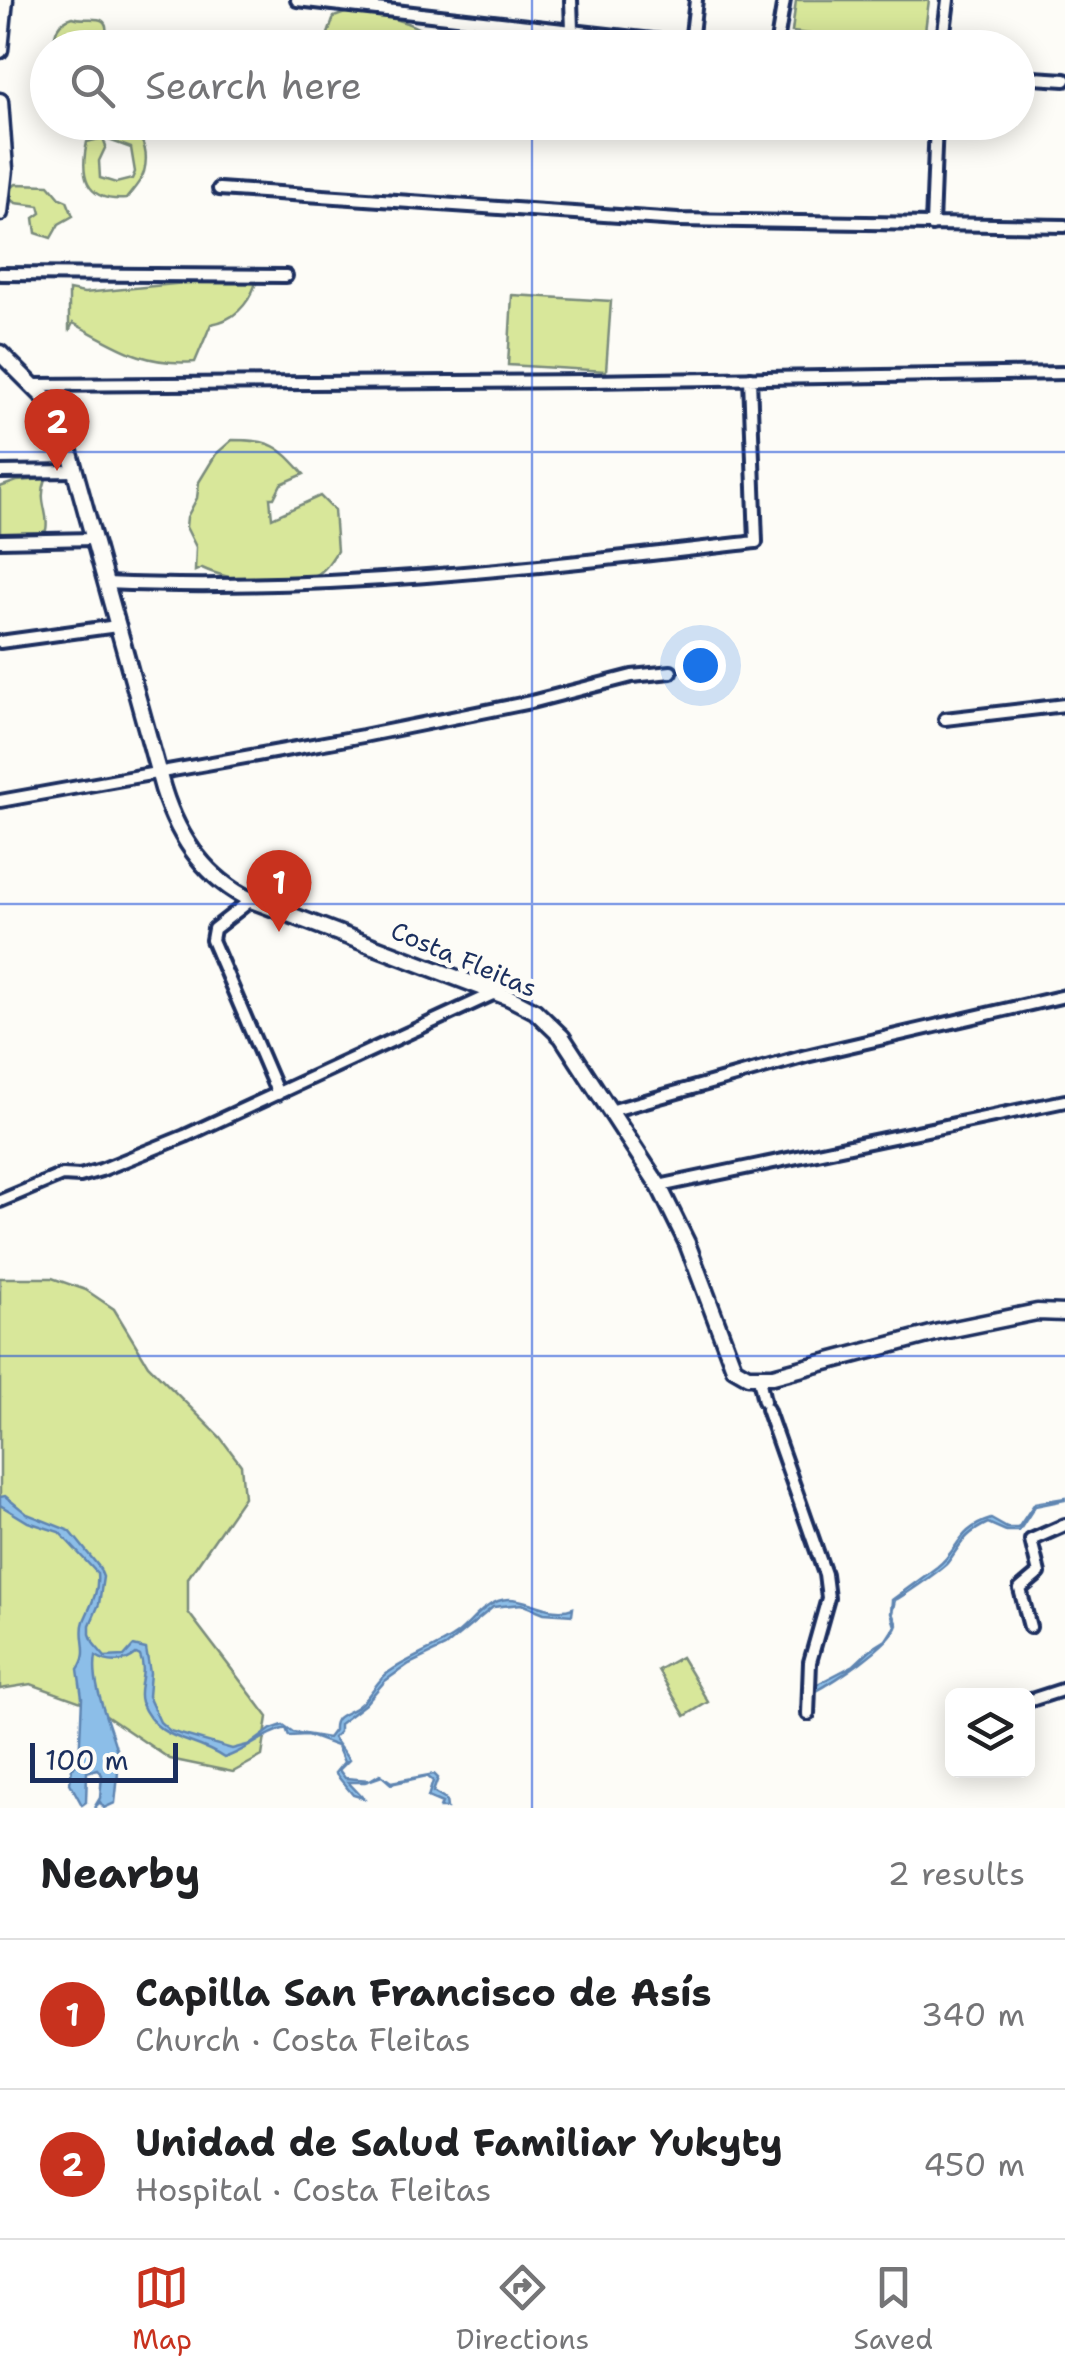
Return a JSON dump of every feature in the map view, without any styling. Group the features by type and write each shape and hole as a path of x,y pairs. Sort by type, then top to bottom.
{"main road":[{"path":"0,50 4,0"},
{"path":"0,101 6,169 0,212"},
{"name":"Costa Fleitas","path":"0,353 56,414 76,471 158,772 174,821 200,861 219,882 251,900 497,992 548,1021 659,1186 687,1243 730,1363 740,1372 758,1378"},
{"path":"758,1378 988,1322 1037,1312 1065,1313"}],"street":[{"path":"298,0 572,30 570,0"},
{"path":"693,30 696,0"},
{"path":"779,30 784,0"},
{"path":"944,30 948,0"},
{"path":"1035,78 1065,80"},
{"path":"932,226 935,140"},
{"path":"219,188 678,220 1065,226"},
{"path":"0,274 286,276"},
{"path":"33,385 1065,373"},
{"path":"106,583 203,588 531,570 756,542 750,378"},
{"path":"0,472 76,471"},
{"path":"0,541 94,539"},
{"path":"0,642 117,626"},
{"path":"0,801 363,736 531,702 632,676 671,672"},
{"path":"945,720 1065,706"},
{"path":"251,900 214,929 212,940 278,1094"},
{"path":"0,1201 62,1175 80,1176 102,1170 278,1094 497,992"},
{"path":"610,1111 806,1056 1065,996"},
{"path":"659,1186 1065,1101"},
{"path":"758,1378 825,1574 828,1598 810,1662 808,1714"},
{"path":"1030,1627 1020,1590 1040,1574 1031,1540 1065,1525"},
{"path":"1035,1698 1065,1689"}],"green space":[{"path":"796,0 929,0 925,30 792,30"},
{"path":"356,9 421,30 329,30 334,17"},
{"path":"67,19 101,20 106,30 58,30"},
{"path":"104,140 100,178 116,183 132,179 135,172 131,148 109,140 141,140 144,147 143,176 126,199 112,199 93,191 85,175 87,142"},
{"path":"16,184 49,185 67,201 73,216 59,224 51,238 36,233 34,218 41,213 39,206 16,203 9,197"},
{"path":"215,280 256,283 240,310 211,324 195,362 145,358 73,323 69,331 69,290 84,293"},
{"path":"512,295 611,301 606,371 508,365"},
{"path":"232,440 273,446 304,474 281,484 274,498 270,498 272,518 320,496 334,510 337,551 322,571 281,583 229,577 202,568 195,571 196,547 186,527 187,517 197,498 199,482 216,454"},
{"path":"46,479 46,530 29,541 0,548 0,487"},
{"path":"0,1278 52,1278 86,1290 114,1309 148,1365 220,1437 241,1465 244,1497 188,1578 188,1612 268,1717 262,1756 233,1772 170,1759 90,1705 31,1684 0,1689"},
{"path":"681,1657 708,1702 685,1716 658,1670"}],"water":[{"path":"5,1496 27,1514 70,1531 99,1567 103,1577 90,1634 105,1657 124,1656 133,1646 146,1649 148,1696 160,1722 170,1731 232,1749 251,1744 283,1725 293,1732 328,1738 338,1717 363,1702 385,1675 449,1639 498,1601 517,1600 554,1610 573,1608 572,1615 544,1613 522,1604 493,1607 445,1647 385,1681 365,1704 339,1724 339,1732 333,1738 349,1760 339,1770 345,1778 370,1780 380,1774 391,1782 434,1774 438,1778 433,1792 446,1800 447,1808 440,1808 442,1803 428,1797 433,1781 427,1776 391,1784 382,1776 365,1782 348,1782 363,1798 353,1795 335,1773 344,1762 337,1746 307,1735 289,1736 286,1728 224,1758 167,1732 148,1716 140,1696 140,1656 116,1662 96,1656 98,1690 116,1748 118,1768 115,1803 104,1808 100,1802 94,1808 100,1798 102,1775 97,1769 87,1772 86,1802 82,1805 70,1783 72,1768 79,1762 82,1698 78,1669 84,1656 83,1627 96,1592 97,1573 59,1532 28,1522 0,1505 0,1497"},
{"path":"1065,1498 1035,1506 1019,1531 1006,1531 988,1523 974,1531 945,1565 895,1600 892,1613 897,1625 884,1643 834,1681 813,1693 812,1687 854,1665 886,1640 895,1626 891,1613 892,1600 937,1567 971,1528 991,1519 1007,1528 1018,1528 1035,1503"}],"place":[{"name":"Unidad de Salud Familiar Yukyty","path":"57,471"},
{"name":"Capilla San Francisco de Asís","path":"279,932"}]}
